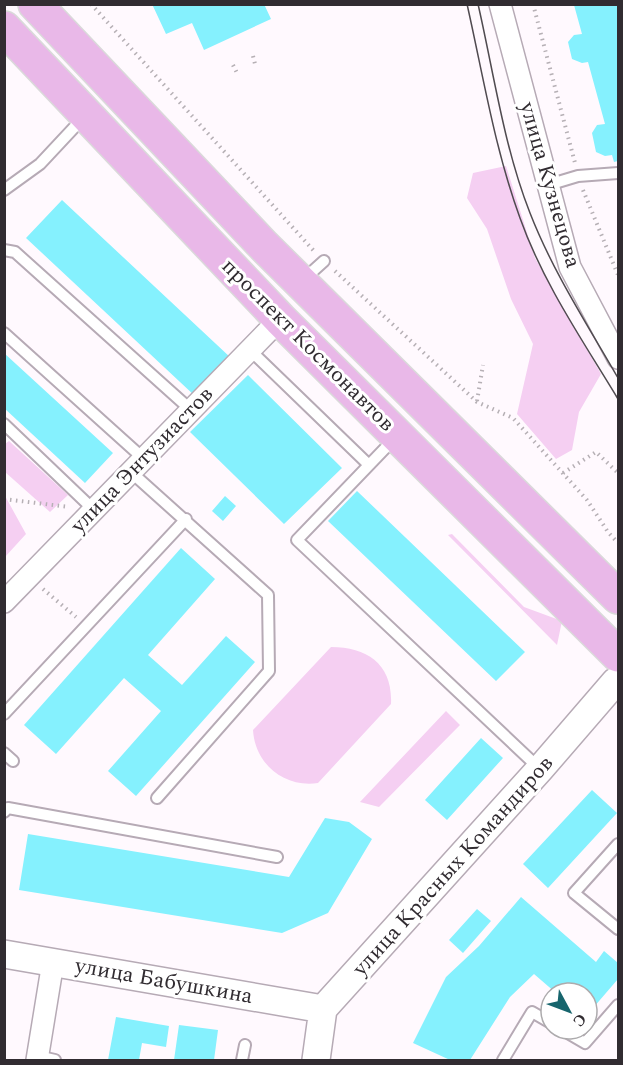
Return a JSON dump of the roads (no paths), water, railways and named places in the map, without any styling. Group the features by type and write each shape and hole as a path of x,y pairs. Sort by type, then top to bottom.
{"main road":[{"name":"проспект Космонавтов","path":"35,4 312,272 618,597"},
{"name":"проспект Космонавтов","path":"4,28 280,319 397,436 616,667"}],"street":[{"name":"улица Кузнецова","path":"500,4 570,267 618,358"},
{"name":"улица Энтузиастов","path":"4,602 280,319"},
{"name":"улица Красных Командиров","path":"323,1009 540,770 616,667"},
{"name":"улица Бабушкина","path":"4,954 323,1009"},
{"path":"43,1059 53,962"},
{"path":"316,1060 323,1009"}],"lane":[{"path":"4,190 40,164 87,113"},
{"path":"548,185 578,176 618,173"},
{"path":"4,250 15,252 191,410"},
{"path":"4,333 137,465 186,519 268,595 268,671 157,798"},
{"path":"250,350 369,465"},
{"path":"4,424 94,510"},
{"path":"397,436 297,540 540,770"},
{"path":"4,714 186,519"},
{"path":"4,753 13,761"},
{"path":"4,812 8,808 277,857"},
{"path":"618,844 574,893 618,929"},
{"path":"599,1027 618,1005"},
{"path":"503,1060 532,1012 539,1016"},
{"path":"242,1060 245,1045"}],"tram line":[{"path":"467,4 496,139 511,192 529,242 552,289 618,399"},
{"path":"478,4 506,136 530,213 560,277 618,378"}]}
